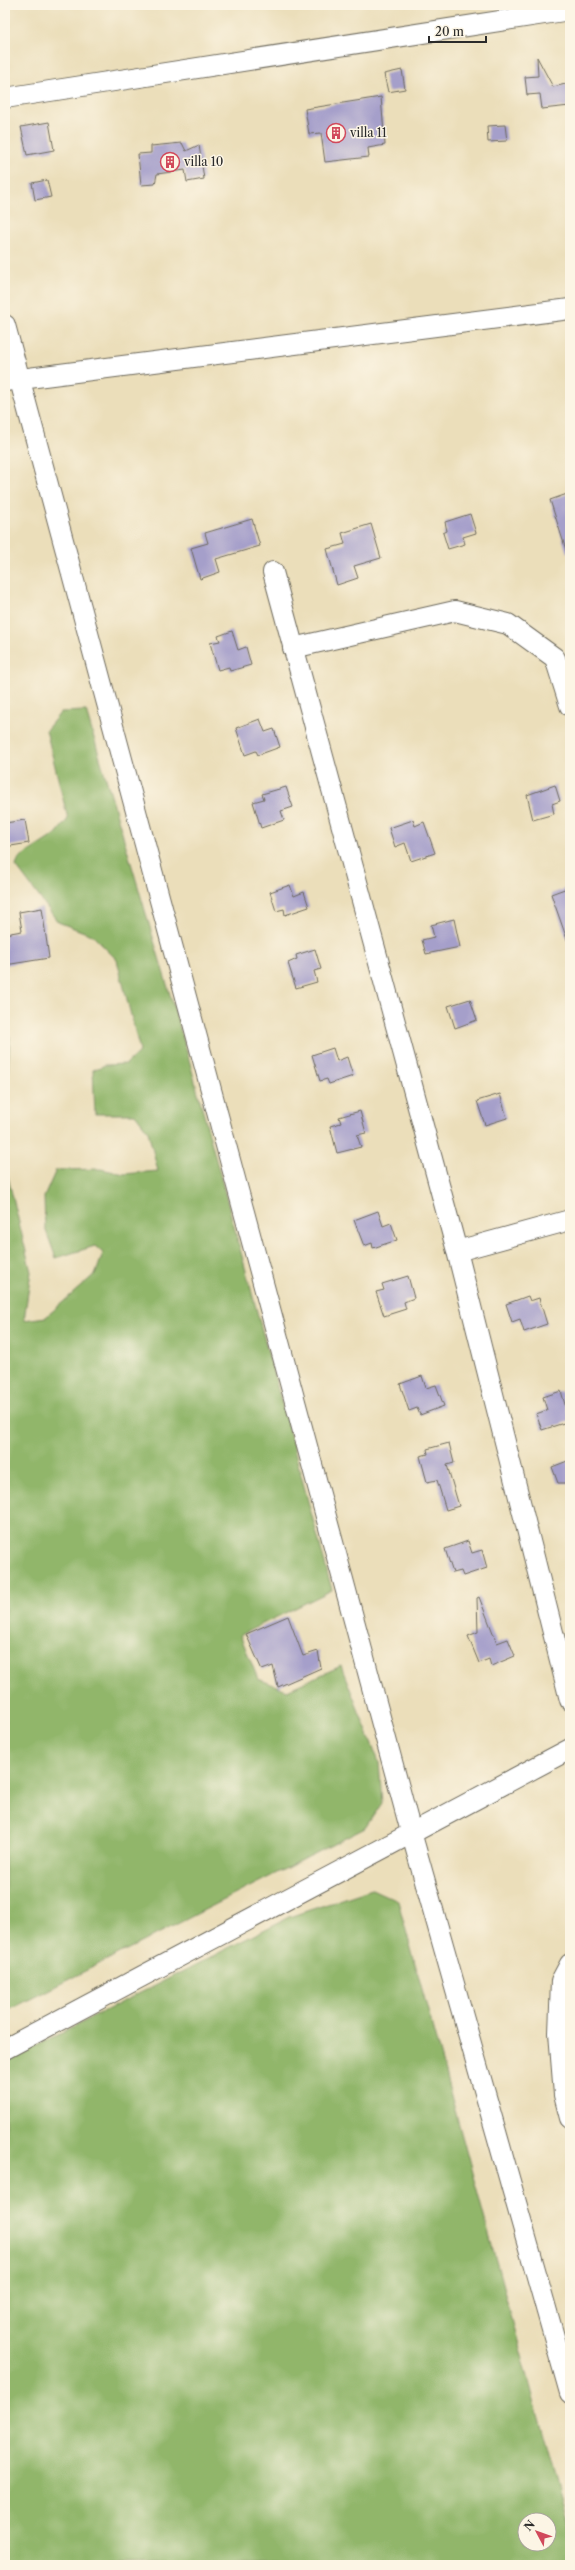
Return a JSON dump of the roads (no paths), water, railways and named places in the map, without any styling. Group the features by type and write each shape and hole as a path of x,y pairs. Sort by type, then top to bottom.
{"street":[{"path":"5,98 570,10"},
{"path":"12,379 570,309"},
{"path":"5,325 12,379 411,1832 570,2393"},
{"path":"273,572 457,1251 570,1700"},
{"path":"293,648 455,611 508,624 555,658 570,706"},
{"path":"457,1251 570,1220"},
{"path":"5,2049 411,1832 570,1749"},
{"path":"570,1964 561,1981 559,2033 564,2095 570,2118"}],"place":[{"name":"villa 11","path":"336,133"},
{"name":"villa 10","path":"170,162"}]}
